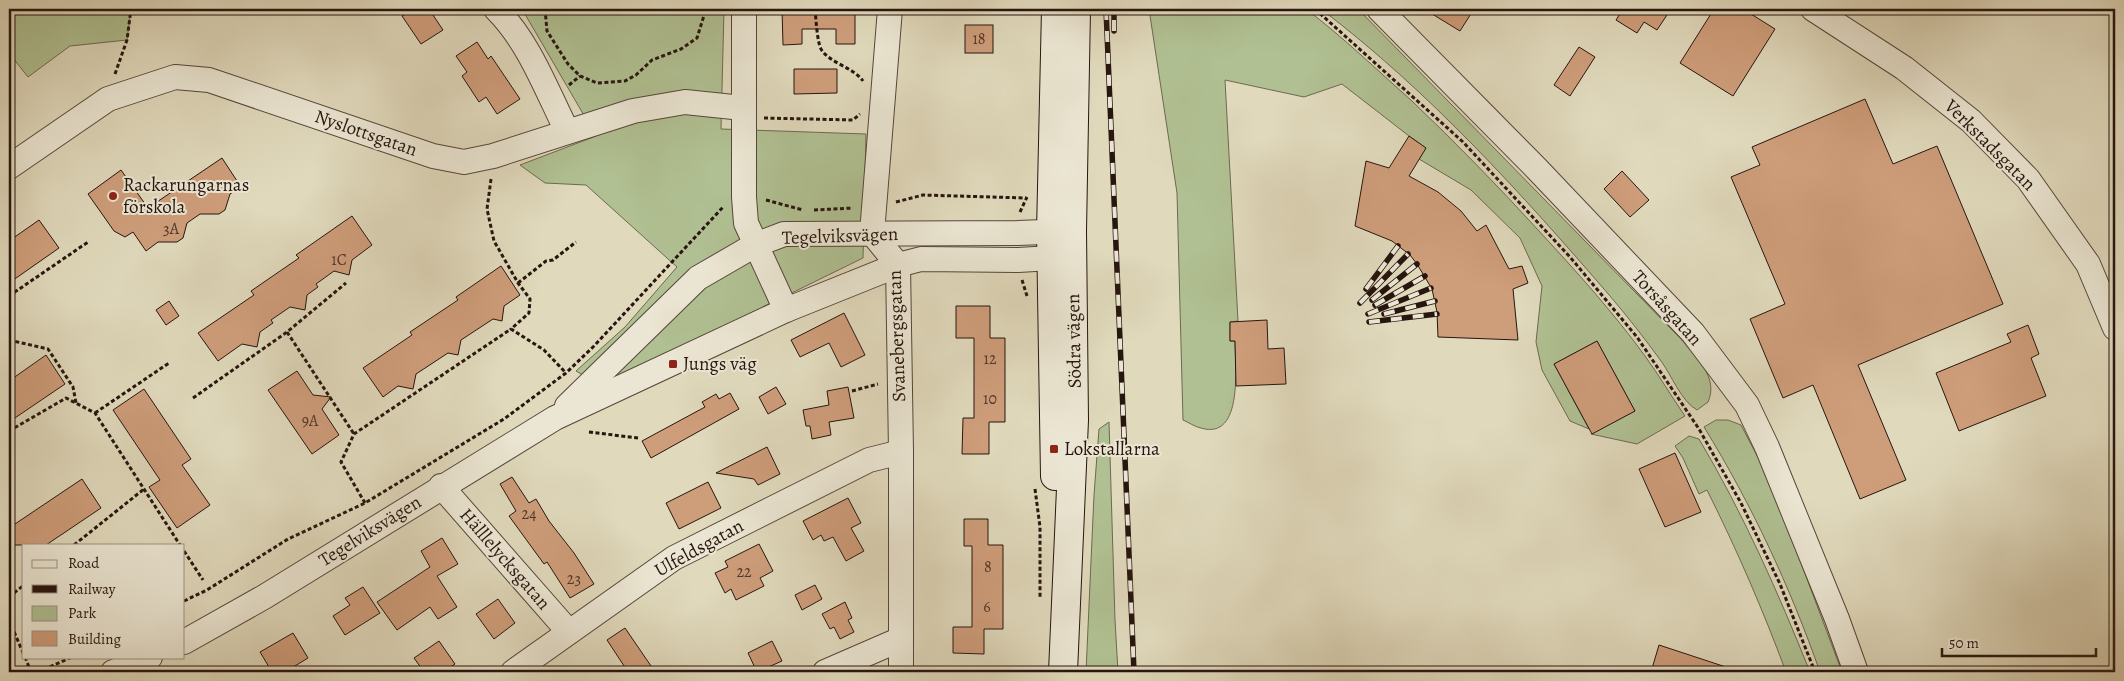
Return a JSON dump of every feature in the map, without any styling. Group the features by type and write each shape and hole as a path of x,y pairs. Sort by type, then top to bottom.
{"main road":[{"name":"Södra vägen","path":"1056,9 1062,231 1062,672"},
{"name":"Södra vägen","path":"1062,231 1076,9"}],"street":[{"path":"496,9 510,23 533,62 567,131"},
{"path":"744,9 752,113 744,197 746,223 786,310"},
{"path":"872,233 890,9"},
{"name":"Torsåsgatan","path":"1379,9 1530,162 1692,333 1747,405 1778,474 1837,619 1856,672"},
{"name":"Verkstadsgatan","path":"1813,9 1912,74 1971,121 2028,178 2088,264 2115,328"},
{"name":"Nyslottsgatan","path":"9,167 108,99 174,77 209,80 433,156 464,162 493,156 633,111 685,102 752,113"},
{"name":"Tegelviksvägen","path":"554,418 698,278 755,244 784,234 1062,231"},
{"name":"Svanebergsgatan","path":"872,233 898,265 901,452 901,672"},
{"name":"Tegelviksvägen","path":"185,641 264,598 441,486 554,418 786,310 898,265 921,259 1018,260 1062,258"},
{"name":"Ulfeldsgatan","path":"513,672 674,558 869,460 901,452"},
{"name":"Hälllelycksgatan","path":"441,486 569,632"},
{"path":"824,672 901,638"},
{"path":"113,672 148,658"}],"path":[{"path":"108,99 127,40 131,9"},
{"path":"545,9 547,31 568,64 580,76 597,83 625,81 636,75 652,60 682,49 697,38 706,9"},
{"path":"815,9 821,49 828,56 857,73 865,84"},
{"path":"1315,9 1463,142 1570,257 1637,337 1699,429 1741,503 1780,584 1815,672"},
{"path":"752,113 853,120 863,111"},
{"path":"379,525 341,462 354,434 511,329 529,313 530,299 518,283 494,241 487,208 493,156"},
{"path":"185,602 208,590 288,539 365,503 504,419 566,372 594,346 722,207 744,197 774,202 803,210 873,207 923,195 1026,198"},
{"path":"9,296 88,242"},
{"path":"518,283 546,261 553,260 576,242"},
{"path":"193,398 287,332 346,283"},
{"path":"511,329 544,350 566,372"},
{"path":"287,332 354,434"},
{"path":"9,340 48,349 73,387 76,403"},
{"path":"95,412 169,363"},
{"path":"9,431 66,398 95,412 179,544"},
{"path":"589,432 638,438"},
{"path":"75,544 144,490"},
{"path":"185,553 203,580"},
{"path":"9,597 22,587"},
{"path":"9,620 22,651"},
{"path":"25,658 31,672"},
{"path":"38,672 70,658"}],"green space":[{"path":"9,9 131,9 127,40 70,46 28,77 9,53"},
{"path":"522,9 724,9 721,129 866,134 863,258 602,386 576,371 625,327 677,267 586,185 545,183 520,165 596,136"},
{"path":"1149,9 1306,9 1347,42 1412,101 1524,214 1620,324 1650,363 1685,416 1637,444 1591,434 1635,411 1597,341 1554,364 1589,429 1570,421 1542,370 1536,342 1542,286 1520,238 1471,190 1419,159 1426,148 1342,84 1304,97 1225,80 1238,321 1230,322 1230,341 1235,341 1236,382 1231,412 1224,423 1215,429 1199,427 1183,420 1177,193"},
{"path":"1321,9 1358,9 1681,339 1699,361 1708,376 1711,384 1711,393 1708,402 1697,410 1686,401 1643,336 1577,258 1508,182 1437,109 1361,41"},
{"path":"1716,420 1728,420 1741,425 1764,469 1842,672 1820,672 1796,609 1769,547 1722,456 1704,427"},
{"path":"1109,422 1118,672 1086,672 1099,429"},
{"path":"1689,436 1699,439 1745,524 1810,672 1786,672 1749,580 1707,490 1699,494 1683,458 1675,446"}],"building":[{"path":"414,9 429,9 443,30 421,44 402,16"},
{"path":"782,9 802,9 802,14 836,13 836,9 855,9 855,44 836,44 836,29 802,29 802,44 783,45"},
{"path":"1424,9 1474,9 1460,31"},
{"path":"1623,9 1671,9 1657,30 1644,22 1637,33 1616,20"},
{"path":"1714,9 1743,9 1775,29 1733,96 1680,63"},
{"path":"965,25 993,25 993,53 965,53"},
{"path":"477,42 488,59 491,56 520,99 497,114 486,97 479,102 462,76 467,72 456,56"},
{"path":"1579,47 1595,57 1570,96 1554,85"},
{"path":"794,69 837,69 837,93 794,94"},
{"path":"1865,99 1893,164 1937,146 2003,304 1858,365 1906,480 1860,499 1813,385 1783,398 1750,319 1785,304 1731,177 1760,165 1752,147"},
{"path":"1409,136 1426,148 1409,176 1438,192 1461,211 1477,231 1486,225 1509,269 1522,266 1528,283 1513,289 1518,340 1438,337 1437,312 1432,289 1417,264 1410,255 1392,241 1355,226 1366,161 1389,168"},
{"path":"222,158 241,187 230,194 225,210 219,214 200,214 187,223 183,238 177,242 158,242 146,251 133,232 125,237 114,231 88,194 121,170 148,208"},
{"path":"1622,171 1649,200 1630,217 1604,189"},
{"path":"352,216 372,245 352,260 349,275 334,271 316,284 318,287 307,295 305,310 290,307 271,320 273,323 260,332 257,347 242,344 218,361 198,333 254,295 251,291 299,258 296,255"},
{"path":"39,220 59,248 9,283 9,241"},
{"path":"501,266 520,295 504,306 502,321 493,319 461,340 458,355 448,353 416,374 413,389 398,386 383,397 363,368 412,335 410,332 458,300 456,297"},
{"path":"169,301 179,316 166,325 156,310"},
{"path":"956,306 990,306 990,338 1005,338 1005,422 989,422 989,454 962,454 963,418 974,418 974,338 956,338"},
{"path":"844,313 865,355 841,367 829,343 800,357 791,340"},
{"path":"1267,320 1268,349 1284,348 1286,384 1236,386 1235,341 1230,341 1230,322"},
{"path":"2028,325 2039,354 2031,358 2046,396 1959,431 1936,373 2011,342 2007,334"},
{"path":"1597,341 1635,411 1592,434 1554,364"},
{"path":"46,355 65,384 9,422 9,381"},
{"path":"297,371 313,395 331,397 322,409 339,435 312,454 268,390"},
{"path":"776,387 786,404 768,414 759,397"},
{"path":"848,387 854,418 829,422 831,435 812,439 810,426 806,426 803,410 829,405 827,391"},
{"path":"144,389 191,459 182,465 210,505 177,528 149,487 160,480 113,410"},
{"path":"730,393 739,409 651,458 642,441 705,407 702,402 716,394 719,399"},
{"path":"767,447 780,474 758,485 754,479 716,473"},
{"path":"1675,453 1701,512 1665,527 1639,469"},
{"path":"512,477 529,503 536,499 549,521 574,553 594,584 570,598 547,562 544,564 509,516 516,511 500,484"},
{"path":"82,479 101,508 47,544 9,545 9,528"},
{"path":"708,482 721,508 679,529 666,503"},
{"path":"848,498 861,523 851,528 864,551 846,561 833,537 824,541 821,535 813,540 803,521"},
{"path":"964,519 988,519 988,545 1003,545 1003,629 984,629 984,654 953,653 953,627 972,627 972,546 964,546"},
{"path":"442,538 458,564 437,576 457,607 438,619 430,607 397,630 377,602 430,567 421,551"},
{"path":"759,544 773,571 760,578 764,586 736,600 731,589 725,593 715,573 728,567 725,561"},
{"path":"815,585 822,599 802,610 795,595"},
{"path":"363,587 380,613 345,635 333,616 350,605 345,598"},
{"path":"498,599 515,623 494,639 476,614"},
{"path":"845,602 852,618 848,620 854,632 840,639 834,627 830,629 822,614"},
{"path":"625,628 651,666 641,672 628,672 607,640"},
{"path":"293,633 308,658 285,672 272,672 260,652"},
{"path":"439,641 455,664 443,672 424,672 414,658"},
{"path":"772,641 782,661 757,672 748,653"},
{"path":"1659,645 1732,669 1732,672 1651,672"}],"railway":[{"path":"1106,9 1134,672"},
{"path":"1114,9 1114,31"},
{"path":"1366,289 1398,246"},
{"path":"1360,303 1408,254"},
{"path":"1372,300 1417,264"},
{"path":"1375,305 1425,276"},
{"path":"1368,314 1431,288"},
{"path":"1384,314 1435,301"},
{"path":"1369,322 1437,314"}],"place":[{"name":"Rackarungarnas förskola","path":"113,196"},
{"name":"Jungs väg","path":"673,364"},
{"name":"Lokstallarna","path":"1054,449"}]}
